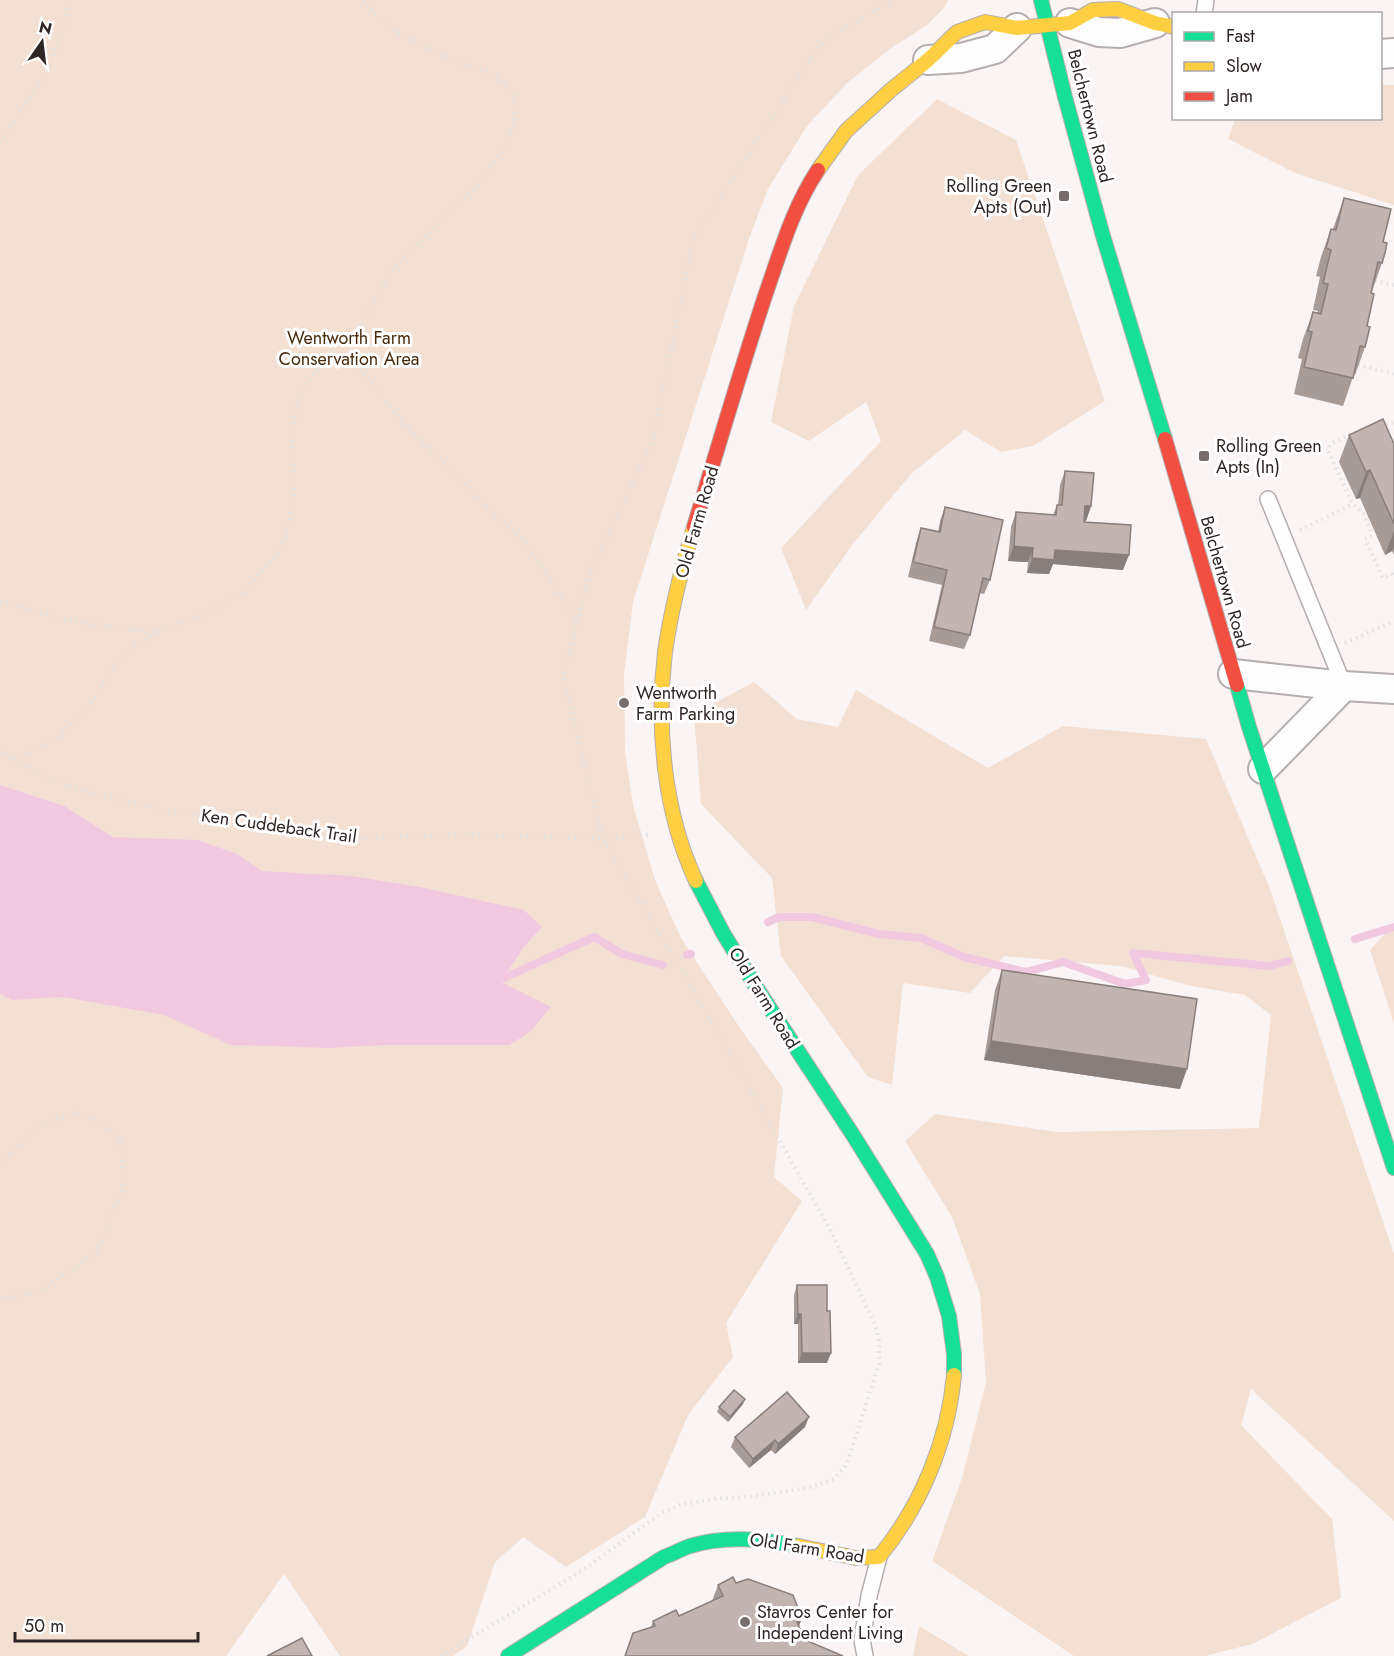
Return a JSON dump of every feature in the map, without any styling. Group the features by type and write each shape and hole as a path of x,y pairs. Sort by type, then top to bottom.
{"main road":[{"name":"Belchertown Road","path":"1041,0 1059,24 1065,96 1103,236 1233,674 1394,1168"},
{"name":"Old Farm Road","path":"1017,28 1059,24"},
{"name":"Old Farm Road","path":"508,1656 664,1557 690,1546 731,1538 754,1538 856,1558 879,1557 896,1536 929,1476 949,1410 954,1377 954,1354 949,1316 938,1277 912,1228 723,933 695,880 677,832 666,778 661,711 665,654 672,612 690,540 750,342 789,228 815,173 846,132 860,117 928,60"}],"street":[{"path":"1059,24 1099,32 1120,33 1164,25"},
{"name":"Old Farm Road","path":"928,60 961,58 995,49 1017,28"},
{"path":"1233,674 1394,690"},
{"path":"1263,769 1344,686"}],"lane":[{"path":"1268,499 1344,686"},
{"path":"865,1656 862,1640 869,1596 879,1557"}],"path":[{"path":"0,142 49,69 66,18 69,0"},
{"path":"15,759 58,738 92,702 118,659 156,632 210,612 241,594 275,556 285,537 294,495 292,437 298,398 323,359 360,325 394,267 477,186 504,147 515,121 514,96 497,75 435,52 396,32 374,14 364,0"},
{"path":"1375,281 1394,285"},
{"path":"360,325 356,344 360,368 404,424 528,546 578,622"},
{"path":"1358,365 1394,374"},
{"path":"1394,422 1360,429 1334,442 1328,448 1353,504 1364,514 1372,536 1365,539 1383,578 1392,574 1394,578"},
{"path":"1298,531 1353,504"},
{"path":"0,602 80,623 156,632"},
{"path":"1330,650 1394,621"},
{"name":"Ken Cuddeback Trail","path":"0,752 48,778 84,791 148,807 342,839 467,834 603,839 677,832"},
{"path":"0,1162 38,1126 78,1112 120,1135 124,1184 97,1252 38,1292 0,1299"}],"green space":[{"name":"Wentworth Farm Conservation Area","path":"0,0 948,0 945,7 927,25 890,49 847,83 807,126 768,189 749,239 633,602 624,674 625,751 633,805 655,880 681,938 740,1028 783,1088 774,1177 802,1201 726,1323 733,1357 688,1415 645,1517 566,1567 523,1537 495,1562 467,1646 453,1656 340,1656 284,1574 226,1656 0,1656"},
{"path":"1382,85 1394,85 1394,205 1295,173 1228,139 1235,120 1382,120"},
{"path":"937,99 1016,140 1105,401 1033,446 1001,452 965,430 911,474 853,544 806,610 781,548 881,441 866,402 809,441 771,422 794,306 858,175"},
{"path":"754,682 797,719 838,727 856,690 988,768 1063,726 1206,739 1270,889 1394,1254 1394,1521 1251,1389 1241,1425 1332,1519 1341,1598 1252,1644 1205,1656 1074,1656 932,1561 962,1478 986,1382 980,1294 952,1217 905,1141 935,1114 1057,1132 1259,1128 1271,1015 1245,995 1191,986 1120,966 1004,956 970,993 903,983 892,1085 868,1077 781,956 772,878 701,804 694,714"},
{"path":"1394,924 1394,1023 1370,950"},
{"path":"919,1626 969,1656 913,1656"}],"shaded area":[{"path":"0,785 64,806 113,837 198,840 237,854 262,871 352,876 420,887 524,910 542,927 523,948 501,982 551,1007 530,1032 509,1045 387,1045 328,1048 231,1045 164,1015 63,997 12,1000 0,994"}],"building":[{"path":"1344,198 1391,209 1383,242 1387,243 1385,253 1382,263 1378,262 1371,293 1374,294 1367,326 1370,327 1365,347 1360,346 1353,378 1304,367 1312,332 1308,331 1313,312 1321,314 1328,284 1323,283 1331,250 1326,248 1331,229 1336,230"},
{"path":"1383,419 1394,444 1394,524 1370,470 1366,472 1349,435"},
{"path":"1065,471 1094,473 1091,506 1085,506 1084,522 1131,525 1129,555 1055,550 1054,560 1032,558 1033,548 1014,546 1016,512 1056,515 1057,505 1062,505"},
{"path":"945,507 1003,520 990,580 983,578 970,635 934,627 947,570 913,562 921,528 940,532"},
{"path":"1002,970 1197,999 1187,1069 991,1041"},
{"path":"797,1285 827,1285 831,1353 802,1353 801,1314 798,1314"},
{"path":"734,1390 745,1399 730,1417 719,1407"},
{"path":"787,1392 809,1417 778,1444 775,1440 753,1459 735,1437"},
{"name":"Stavros Center for Independent Living","path":"733,1577 736,1583 748,1579 793,1595 802,1618 796,1620 805,1640 843,1656 625,1656 633,1633 655,1626 653,1621 676,1610 679,1616 723,1596 718,1585"},
{"path":"302,1638 312,1656 267,1656"}],"waterway":[{"path":"768,922 779,917 812,917 879,934 921,938 964,957 1026,972 1063,962 1125,984 1146,980 1133,953 1270,966 1288,961"},
{"path":"1355,939 1394,927"},
{"path":"504,978 594,937 622,954 663,965"},
{"path":"687,955 691,954"}],"traffic: fast":[{"path":"1041,0 1103,236 1165,439"},
{"path":"1237,685 1394,1168"},
{"path":"696,881 723,933 758,990 853,1135 927,1254 949,1316 954,1375"},
{"path":"508,1656 664,1557 687,1547 730,1539 758,1540 798,1546"}],"traffic: slow":[{"path":"818,170 846,131 957,32 985,22 1017,28 1070,23 1093,10 1118,9 1155,23 1172,27"},
{"path":"694,527 667,636 662,681 662,739 676,827 696,881"},
{"path":"798,1546 856,1558 879,1557 908,1516 930,1472 946,1424 954,1375"}],"traffic: jam":[{"path":"694,527 782,247 801,199 818,170"},
{"path":"1165,439 1237,685"}],"place":[{"name":"Rolling Green Apts (Out)","path":"1064,196"},
{"name":"Rolling Green Apts (In)","path":"1204,456"},
{"name":"Wentworth Farm Parking","path":"624,703"},
{"name":"Stavros Center for Independent Living","path":"745,1622"}]}
